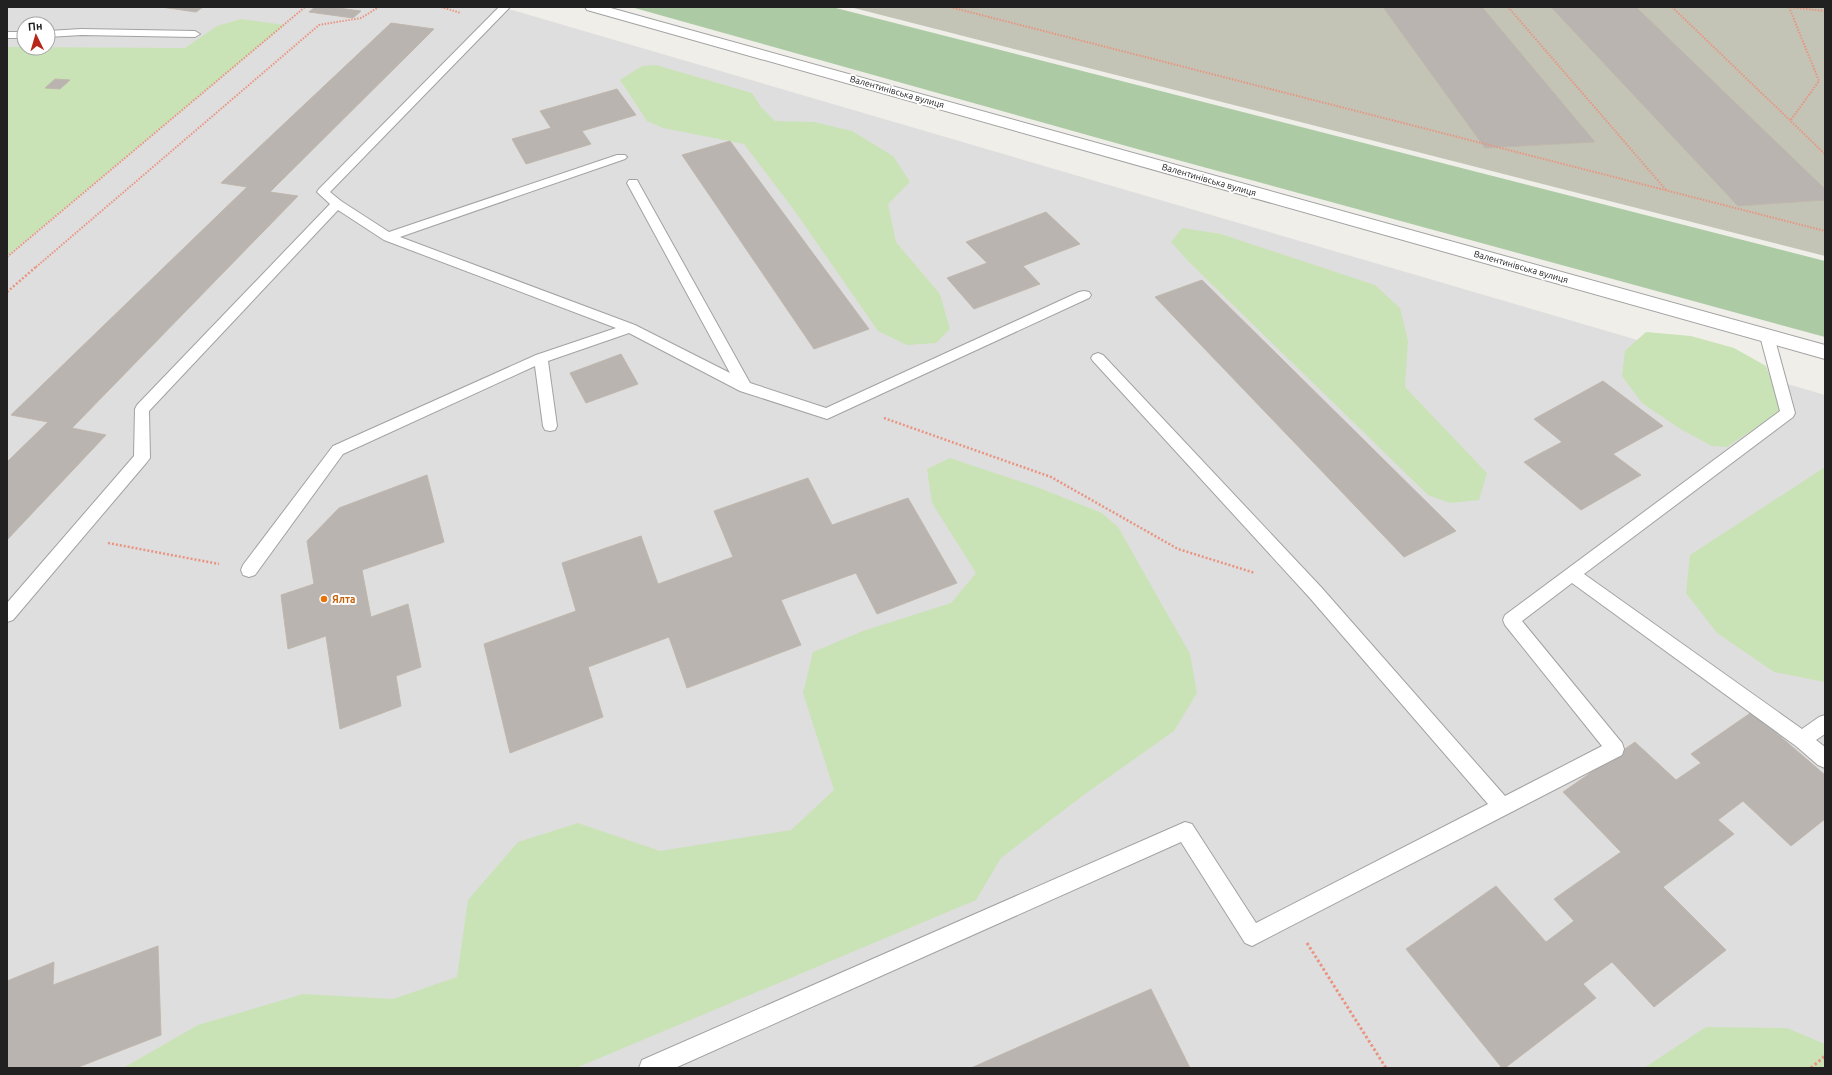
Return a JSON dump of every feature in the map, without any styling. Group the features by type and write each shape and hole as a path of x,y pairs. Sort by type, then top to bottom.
{"street":[{"name":"Валентинівська вулиця","path":"592,7 1825,352"}],"lane":[{"path":"505,7 323,192 337,204 388,237 630,328 745,387 826,414 1084,294"},
{"path":"56,34 81,32 194,34"},
{"path":"388,237 620,157"},
{"path":"633,183 745,387"},
{"path":"7,615 142,458 142,409 337,204"},
{"path":"249,570 338,450 541,358 630,328"},
{"path":"650,1068 1185,831 1252,936 1615,749 1510,620 1788,413 1767,336"},
{"path":"541,358 550,426"},
{"path":"1098,358 1315,592 1503,807"},
{"path":"1572,574 1802,740 1825,759"},
{"path":"1802,740 1825,723"}],"path":[{"path":"7,256 305,7"},
{"path":"7,292 319,25 361,18 379,7"},
{"path":"950,7 1825,231"},
{"path":"1508,7 1667,191"},
{"path":"1672,7 1825,154"},
{"path":"1790,121 1819,81 1788,7 1825,11"},
{"path":"846,405 1051,477 1178,549 1262,576"},
{"path":"74,537 249,570"},
{"path":"1290,916 1386,1068"},
{"path":"1811,1068 1825,1056"}],"shaded area":[{"path":"7,7 502,7 1825,395 1825,1068 7,1068"},
{"path":"850,7 1825,7 1825,256"}],"green space":[{"path":"631,7 832,7 1825,261 1825,337 1130,147"},
{"path":"241,19 284,25 7,256 7,47 16,47 16,56 56,56 56,47 185,48 217,26"},
{"path":"656,65 752,93 761,107 775,121 814,122 852,131 893,156 910,182 888,204 896,242 940,294 950,329 936,343 907,345 878,331 794,210 744,144 663,128 647,121 620,80 642,66"},
{"path":"1182,228 1221,234 1375,285 1400,308 1408,341 1405,387 1487,473 1479,500 1450,503 1428,495 1188,261 1171,242"},
{"path":"1646,332 1691,336 1734,348 1766,366 1777,395 1779,412 1727,447 1712,446 1682,430 1642,403 1622,376 1625,351"},
{"path":"950,458 1037,487 1102,513 1118,527 1190,654 1197,693 1174,731 1085,794 1001,858 976,900 576,1068 123,1068 198,1025 303,994 393,999 457,977 468,900 518,842 578,823 660,851 791,830 834,790 803,693 813,652 863,631 951,603 976,573 932,503 927,469"},
{"path":"1825,467 1825,682 1774,672 1717,633 1686,593 1690,555"},
{"path":"1706,1027 1787,1028 1825,1044 1825,1068 1644,1068"}],"building":[{"path":"161,7 203,7 196,12"},
{"path":"315,7 330,7 361,11 353,18 309,12"},
{"path":"1383,7 1482,7 1595,142 1485,148"},
{"path":"1551,7 1636,7 1825,189 1825,200 1738,206"},
{"path":"391,23 434,29 270,192 298,196 72,428 106,435 7,540 7,462 48,422 11,415 247,187 221,183"},
{"path":"55,79 70,80 60,89 45,88"},
{"path":"617,89 636,115 582,131 591,144 526,164 512,139 551,128 540,111"},
{"path":"730,141 869,329 814,349 682,155"},
{"path":"1046,212 1080,244 1023,266 1040,284 974,309 947,278 987,263 966,242"},
{"path":"1202,280 1456,531 1404,557 1155,297"},
{"path":"621,354 638,384 586,403 570,373"},
{"path":"1603,381 1663,426 1613,454 1641,475 1581,510 1524,462 1562,442 1534,419"},
{"name":"Ялта","path":"427,475 444,542 362,570 371,617 408,604 421,667 396,676 401,706 340,729 326,636 288,649 281,595 314,584 307,541 339,508"},
{"path":"808,478 832,525 908,498 957,583 877,614 856,573 781,600 801,645 687,688 669,637 588,667 603,717 510,753 484,644 576,611 562,563 641,536 658,584 733,557 714,511"},
{"path":"1752,712 1825,775 1825,819 1791,846 1743,801 1718,820 1734,834 1663,887 1726,950 1654,1007 1612,962 1583,984 1596,998 1505,1068 1502,1068 1406,949 1496,886 1546,942 1574,921 1554,899 1621,852 1563,792 1635,742 1676,780 1701,763 1691,754"},
{"path":"158,946 161,1035 76,1068 7,1068 7,981 54,962 53,985"},
{"path":"1151,989 1190,1068 971,1068 1050,1033"}],"place":[{"name":"Ялта","path":"324,599"}]}
